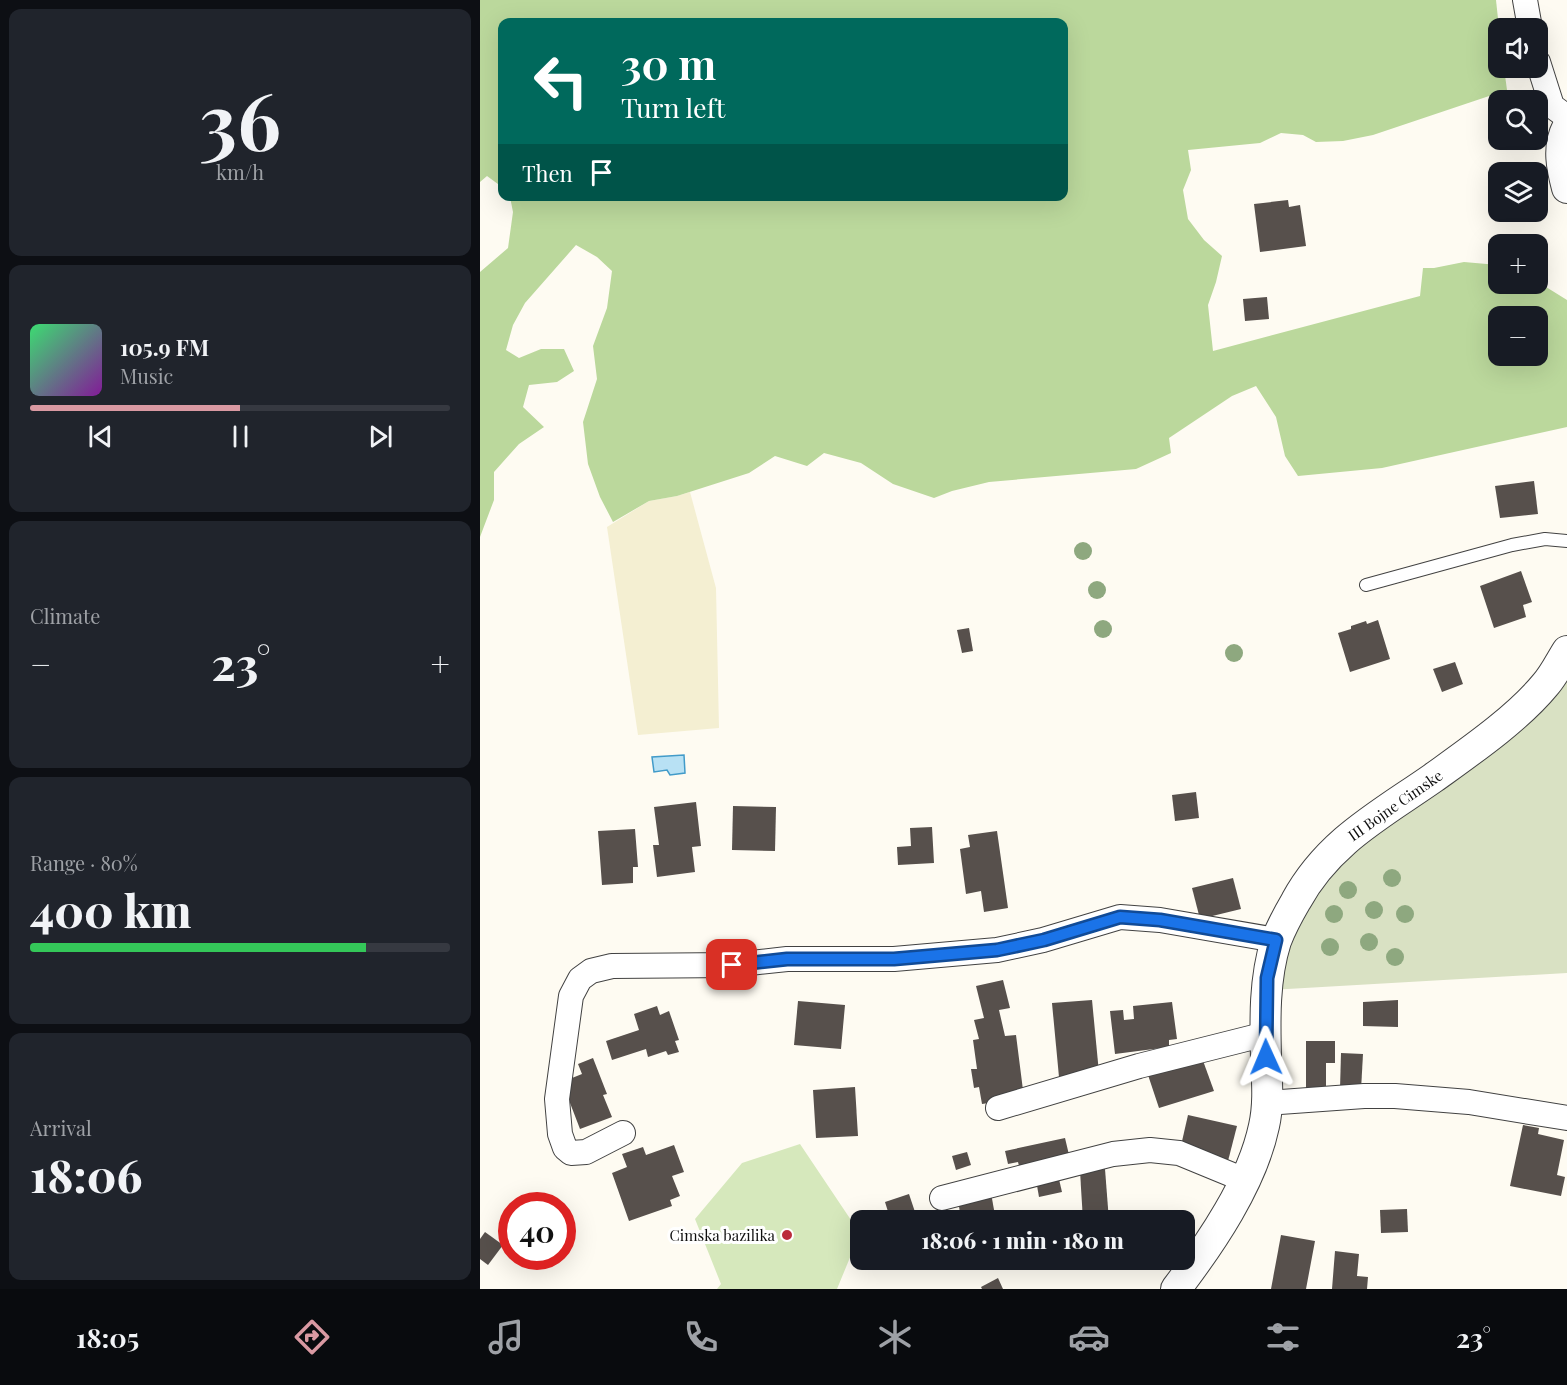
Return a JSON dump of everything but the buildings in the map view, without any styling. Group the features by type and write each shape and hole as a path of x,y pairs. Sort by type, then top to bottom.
{"street":[{"path":"1526,0 1529,18"},
{"path":"1543,78 1552,106 1567,117"},
{"path":"1567,128 1561,154 1567,188"},
{"name":"III Bojne Cimske","path":"1176,1289 1247,1181 1264,1127 1267,1103 1267,978 1276,940 1297,899 1317,868 1338,845 1434,777 1521,710 1546,685 1566,653"},
{"path":"623,1132 579,1154 571,1153 565,1148 560,1134 557,1099 571,996 580,979 591,971 612,966 732,965 787,959 894,959 997,950 1044,940 1120,917 1160,920 1276,940"},
{"path":"998,1108 1139,1066 1266,1034"},
{"path":"1267,1103 1395,1096 1469,1102 1567,1118"},
{"path":"942,1198 1113,1154 1150,1150 1179,1153 1247,1181"}],"lane":[{"path":"1366,585 1512,544 1545,539 1567,541"}],"shaded area":[{"path":"690,492 716,588 719,728 638,735 607,527 649,501"}],"green space":[{"path":"480,0 1496,0 1498,18 1488,18 1488,78 1505,78 1507,90 1488,90 1488,96 1373,135 1343,141 1316,142 1303,135 1281,133 1260,143 1188,150 1191,170 1183,190 1188,219 1204,240 1222,256 1208,305 1213,351 1420,296 1423,268 1464,262 1488,264 1488,294 1548,294 1548,288 1567,300 1567,427 1382,468 1298,476 1285,456 1276,417 1256,386 1232,396 1169,438 1171,453 1136,469 989,482 934,498 893,484 861,463 824,453 807,466 775,456 749,473 677,496 649,501 613,522 600,497 588,464 583,422 597,379 593,346 607,308 612,271 597,257 576,245 525,303 513,325 506,350 519,358 541,349 564,349 574,371 557,382 529,385 523,407 544,427 519,444 494,472 494,500 480,537 480,272 508,248 513,212 511,201 1068,201 1068,18 498,18 498,184 487,176 480,182"},
{"path":"1567,666 1567,973 1270,990 1286,933 1334,859"},
{"path":"800,1144 850,1219 850,1257 837,1289 717,1289 721,1284 695,1219 742,1163"}],"water":[{"path":"684,755 685,773 670,775 667,770 654,772 652,757"}],"place":[{"name":"Cimska bazilika","path":"787,1235"}],"route":[{"path":"732,965 787,959 894,959 997,950 1044,940 1120,917 1160,920 1222,930 1276,940 1267,978 1266,1057"}]}
